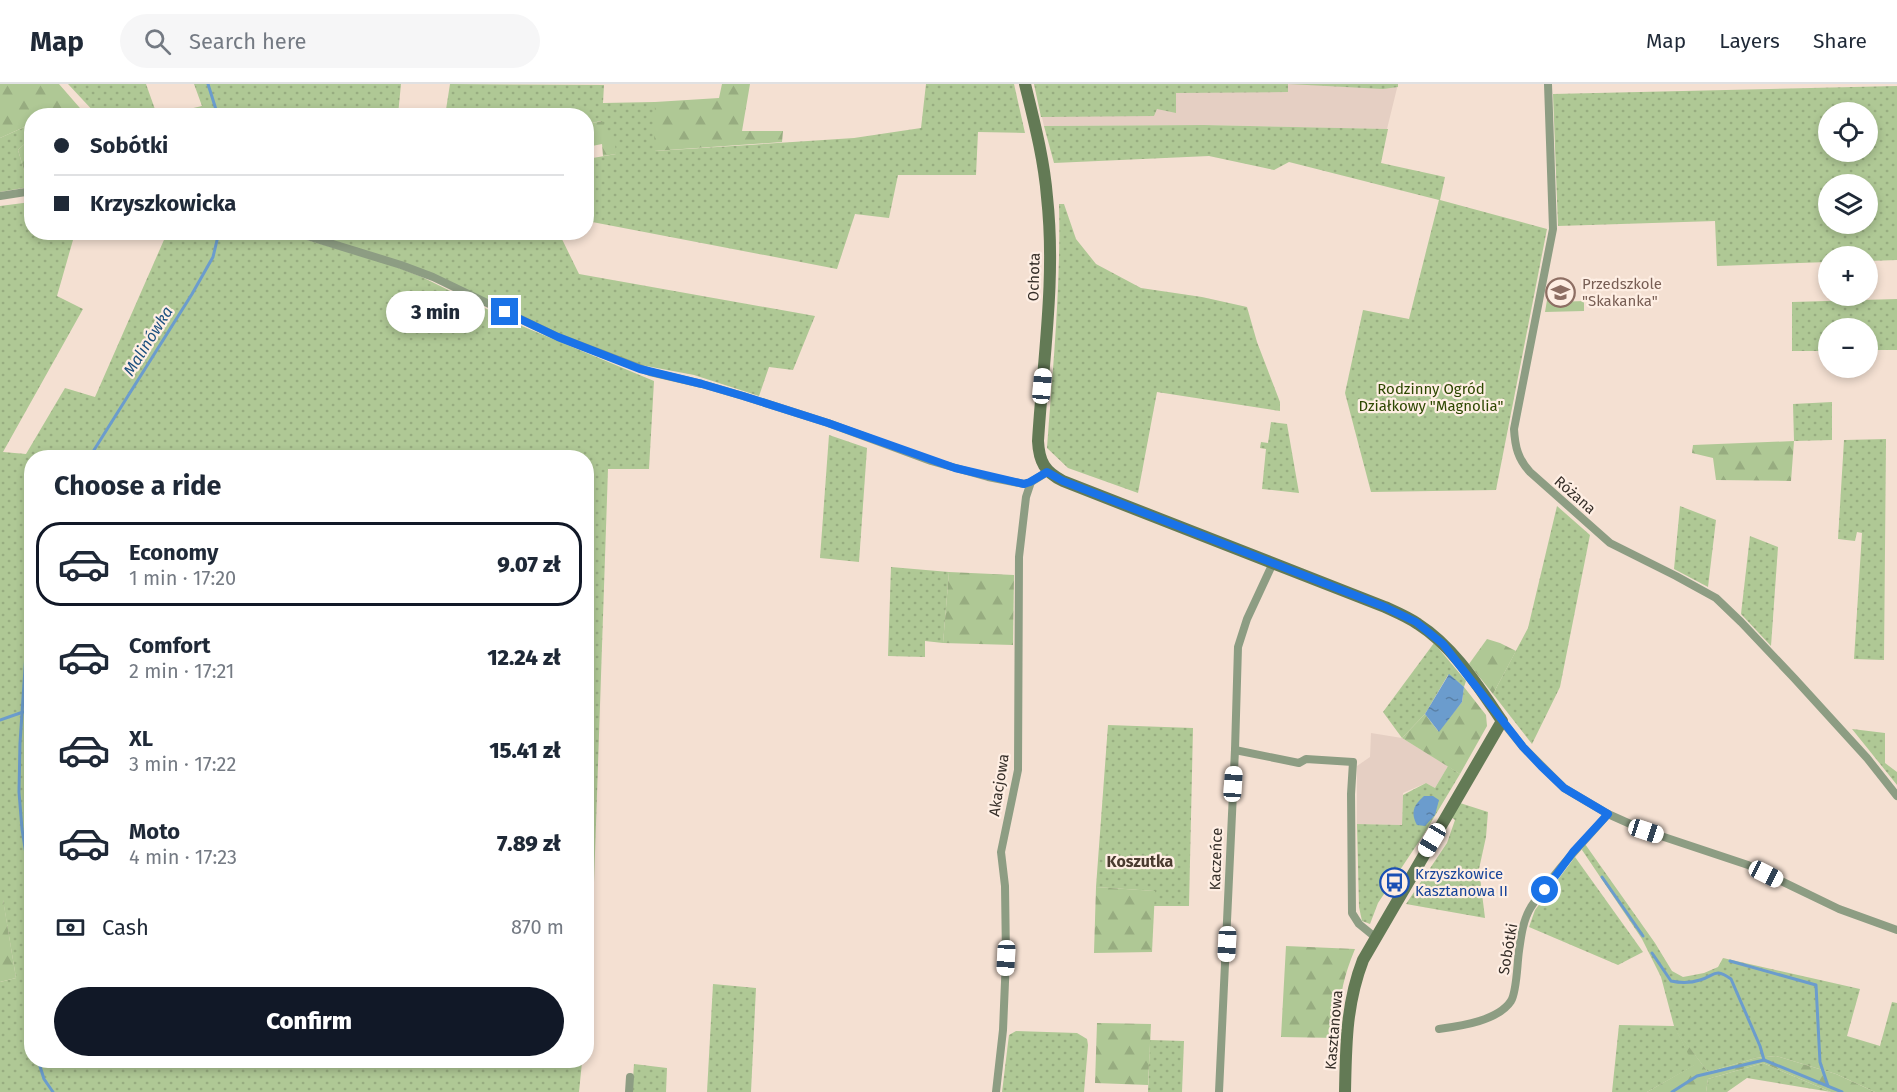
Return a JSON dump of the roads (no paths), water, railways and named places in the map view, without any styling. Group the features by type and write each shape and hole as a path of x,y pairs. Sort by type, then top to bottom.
{"street":[{"name":"Ochota","path":"1025,84 1045,179 1050,230 1050,277 1038,441 1041,460 1047,472"},
{"name":"Różana","path":"1548,84 1553,229 1514,429 1515,447 1521,462 1610,543 1716,598 1742,622 1794,678 1867,758 1897,796"},
{"path":"0,196 24,192"},
{"path":"320,240 433,277 558,337 640,369 702,384 817,420 955,468 1012,482 1030,482 1047,472 1063,481 1385,607 1427,630 1443,644 1523,747 1564,788 1608,814 1646,831 1748,865 1839,909 1897,930"},
{"name":"Akacjowa","path":"996,1092 1003,1030 1006,958 1005,886 1001,852 1018,770 1019,557 1030,482"},
{"name":"Kaczeńce","path":"1219,1092 1238,647 1247,619 1273,564"},
{"name":"Kasztanowa","path":"1345,1092 1346,1046 1353,985 1363,960 1502,721"},
{"path":"1235,750 1299,763 1306,759 1353,762 1350,794 1352,913 1359,924 1375,937"},
{"name":"Sobótki","path":"1439,1029 1474,1023 1492,1016 1511,1001 1515,987 1521,934 1530,909 1573,852 1608,814"},
{"path":"629,1092 630,1077"}],"water":[{"path":"1449,674 1464,687 1462,702 1439,732 1425,714"},
{"path":"1424,796 1433,796 1439,800 1435,815 1425,826 1417,825 1414,812 1418,802"}],"waterway":[{"name":"Malinówka","path":"208,84 216,108"},
{"name":"Malinówka","path":"94,450 192,294 213,257 217,240"},
{"name":"Malinówka","path":"24,683 19,792 24,842"},
{"path":"0,720 23,712"},
{"path":"1602,877 1643,936"},
{"path":"1652,953 1671,981 1693,982 1718,973 1731,979 1764,1060"},
{"path":"1730,961 1816,985 1820,1062 1828,1086"},
{"path":"1672,1092 1697,1076 1764,1060 1842,1092"},
{"name":"Malinówka","path":"41,1068 44,1079 53,1092"}],"place":[{"name":"Przedszkole \"Skakanka\"","path":"1561,293"},
{"name":"Krzyszkowice Kasztanowa II","path":"1394,883"}],"district":[{"name":"Koszutka","path":"1140,861"}],"park label":[{"name":"Rodzinny Ogród Działkowy \"Magnolia\"","path":"1431,398"}]}
